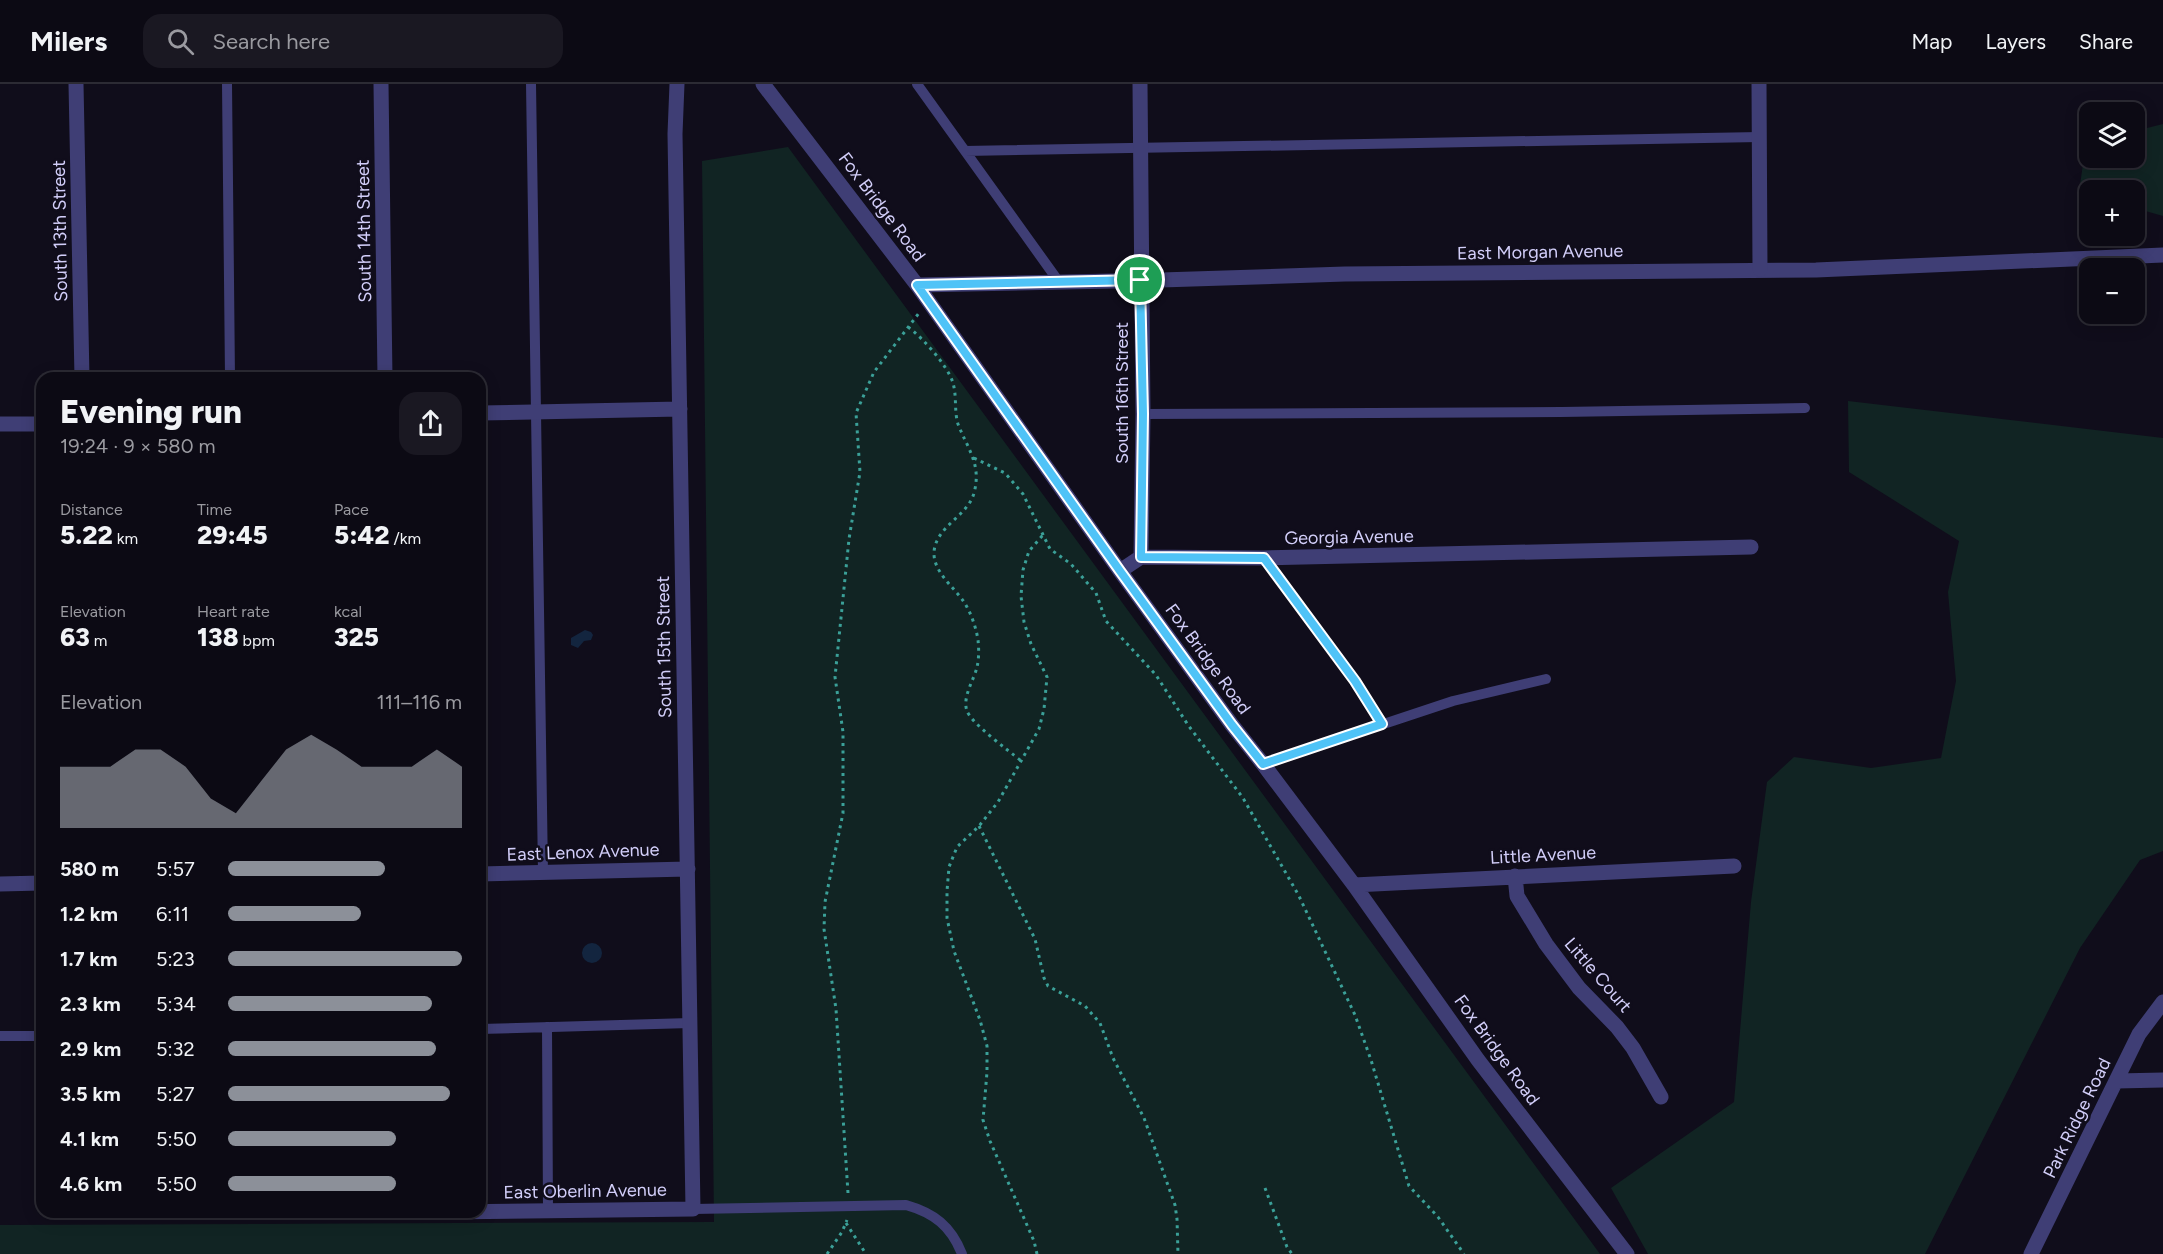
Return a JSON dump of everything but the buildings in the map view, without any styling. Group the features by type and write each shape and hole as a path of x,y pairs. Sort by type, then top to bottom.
{"street":[{"name":"South 13th Street","path":"76,84 82,372"},
{"name":"South 14th Street","path":"381,84 385,372"},
{"name":"South 15th Street","path":"677,84 675,134 693,1209"},
{"name":"Fox Bridge Road","path":"763,84 917,285 1120,571 1232,725 1354,885 1478,1060 1627,1254"},
{"name":"South 16th Street","path":"1140,84 1143,414 1141,557"},
{"path":"1759,84 1760,269"},
{"name":"East Morgan Avenue","path":"917,285 1345,274 1816,270 2163,255"},
{"path":"486,413 680,409"},
{"path":"0,424 36,424"},
{"name":"Georgia Avenue","path":"1141,557 1264,558 1751,547"},
{"path":"1120,571 1141,557"},
{"name":"Little Avenue","path":"1354,885 1734,866"},
{"name":"East Lenox Avenue","path":"486,874 688,868"},
{"name":"Little Court","path":"1515,876 1516,896 1546,944 1579,988 1600,1007 1633,1048 1661,1097"},
{"path":"0,884 36,883"},
{"name":"Park Ridge Road","path":"2031,1254 2139,1034 2163,1002"},
{"path":"2117,1081 2163,1080"},
{"name":"East Oberlin Avenue","path":"486,1212 693,1209"}],"lane":[{"path":"226,84 230,372"},
{"path":"531,84 543,873"},
{"path":"917,84 1059,282"},
{"path":"965,151 1760,137"},
{"path":"1143,414 1805,408"},
{"path":"1264,558 1355,681 1382,724"},
{"path":"1263,764 1453,701 1546,679"},
{"path":"486,1029 690,1023"},
{"path":"547,1027 548,1211"},
{"path":"0,1036 36,1036"},
{"path":"693,1209 906,1205 932,1214 945,1225 962,1254"}],"path":[{"path":"848,1192 837,1009 824,929 825,902 843,813 843,732 835,677 849,539 860,472 856,413 874,372 928,301"},
{"path":"908,327 918,335 946,369 953,382 956,417 974,458 975,491 971,500 947,526 934,552 941,573 965,604 974,622 978,641 977,667 966,701 966,708 969,715 983,729 1020,760"},
{"path":"974,458 1005,473 1023,494 1050,549 1071,564 1096,593 1106,621 1156,675 1188,724 1233,783 1299,896 1355,1015 1410,1186 1438,1217 1464,1254"},
{"path":"1037,1254 1034,1241 983,1120 987,1046 980,1020 954,951 947,918 946,891 949,867 957,847 979,826 998,802 1039,729 1047,690 1047,678 1031,644 1024,622 1021,596 1023,570 1029,551 1043,535"},
{"path":"979,826 1035,939 1048,986 1075,1000 1094,1014 1100,1023 1113,1058 1144,1118 1175,1205 1178,1219 1178,1254"},
{"path":"1265,1188 1287,1247 1292,1254"},
{"path":"827,1254 847,1220 866,1254"}],"green space":[{"path":"2163,124 2163,216 2145,211 2145,180 2081,180 2082,168 2145,168 2145,128"},
{"path":"788,147 1600,1254 0,1254 0,1225 714,1222 702,161"},
{"path":"1848,401 2163,438 2163,851 2140,860 2080,948 1925,1254 1648,1254 1611,1188 1734,1102 1751,902 1767,782 1794,757 1871,768 1941,758 1956,681 1948,592 1959,541 1849,472"}],"water":[{"path":"585,630 593,635 591,640 584,641 578,648 571,645 571,638"},
{"path":"592,943 599,946 602,953 599,960 592,963 585,960 582,953 585,946"}],"route":[{"path":"1140,280 1143,414 1141,557 1264,558 1355,681 1382,724 1263,764 1120,571 917,285 1140,280"}]}
